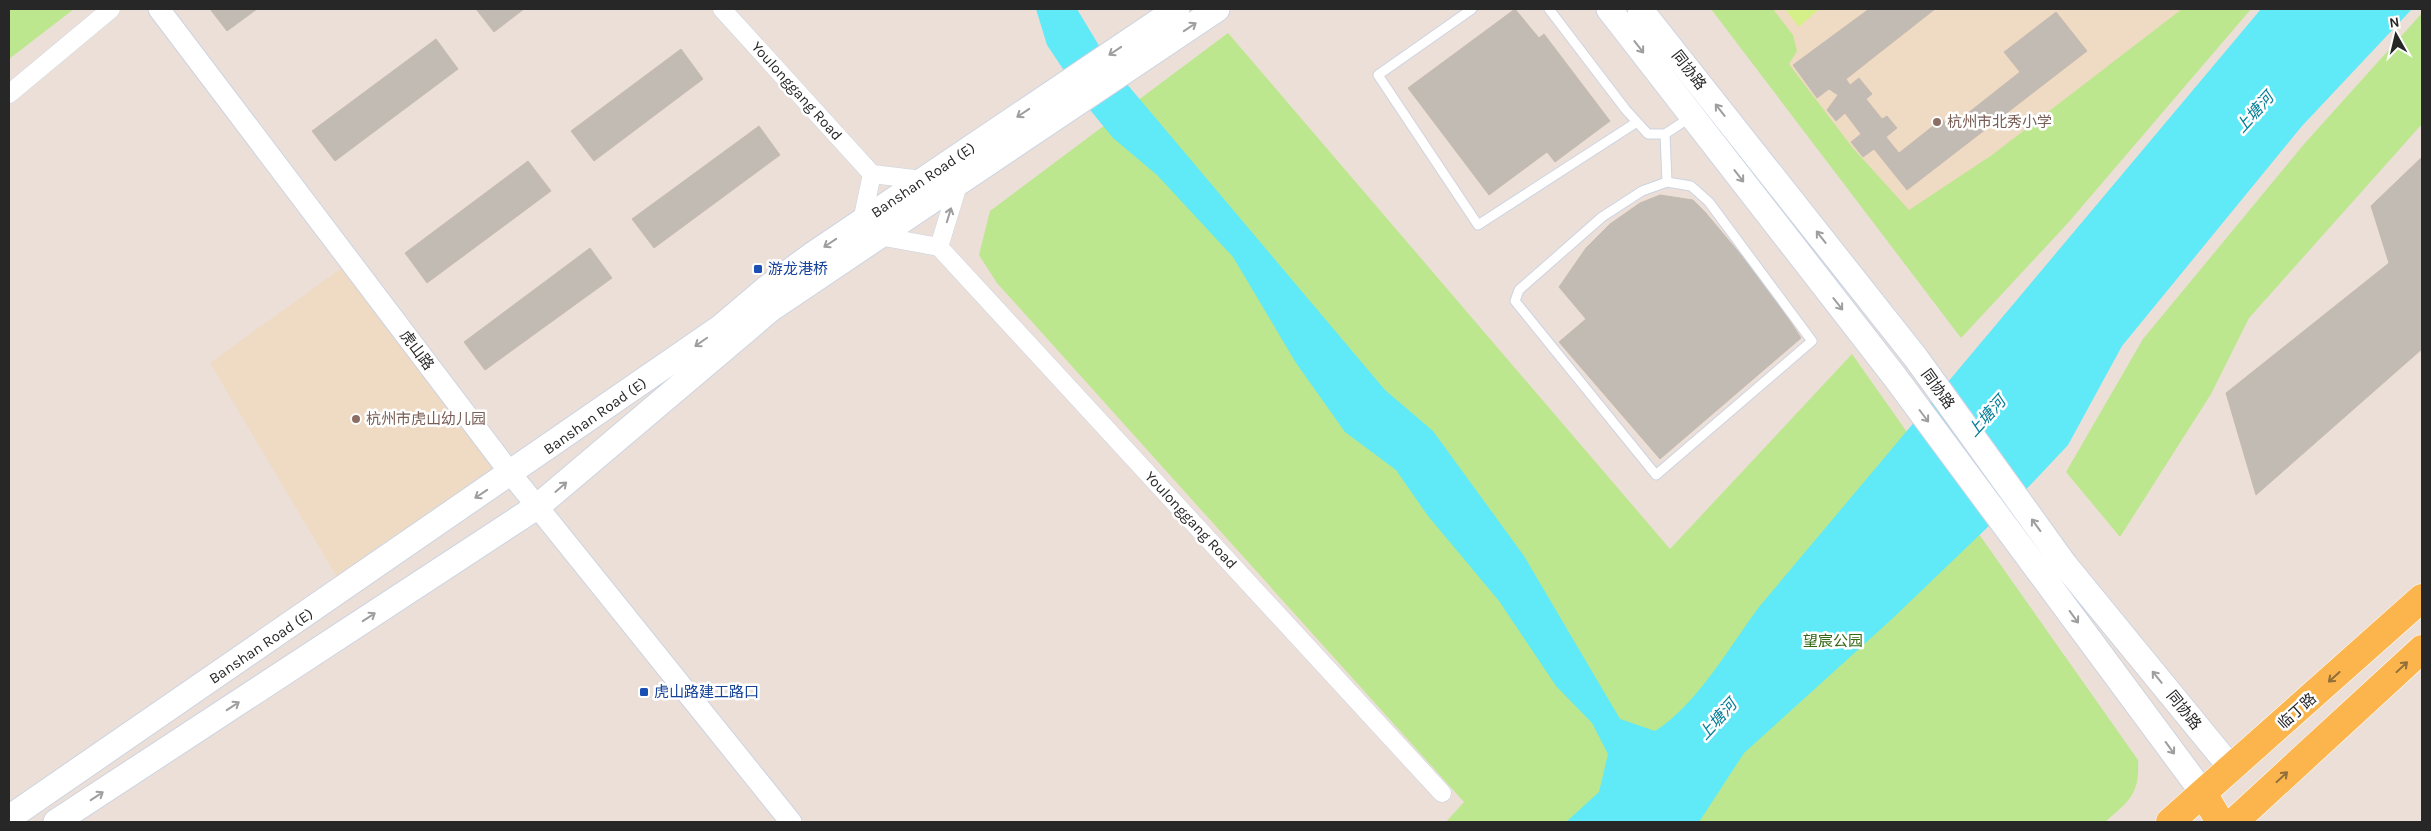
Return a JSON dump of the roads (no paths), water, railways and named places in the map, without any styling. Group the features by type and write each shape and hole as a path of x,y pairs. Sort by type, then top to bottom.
{"main road":[{"name":"Banshan Road (E)","path":"1159,34 1177,9"},
{"name":"Banshan Road (E)","path":"56,822 538,506 772,308 871,228 923,180 1070,94 1159,34 1217,9"},
{"name":"同协路","path":"1609,9 1895,377 2055,571 2232,769 2259,813"},
{"name":"同协路","path":"1640,9 1916,358 2203,793 2220,822"},
{"name":"Banshan Road (E)","path":"9,818 721,328 767,288 871,228 959,182 1070,94"},
{"name":"临丁路","path":"2170,822 2232,769 2422,598"},
{"path":"2234,822 2259,813 2422,649"}],"street":[{"path":"9,94 111,9"},
{"name":"虎山路","path":"159,9 511,474 792,822"},
{"name":"Youlonggang Road","path":"722,9 872,174"},
{"path":"923,180 872,174 871,228 939,247 959,182"},
{"name":"Youlonggang Road","path":"939,247 1442,793"}],"lane":[{"path":"1472,9 1378,75 1478,224 1638,122"},
{"path":"1549,9 1648,134 1665,134 1693,116"},
{"path":"1665,134 1667,182"},
{"path":"1667,182 1691,186 1709,202 1812,341 1656,475 1515,301 1519,290 1602,217 1642,191 1667,182"}],"water":[{"name":"上塘河","path":"1036,9 1077,9 1110,64 1385,390 1433,431 1524,556 1620,719 1655,731 1684,707 1698,691 1759,607 2261,9 2412,9 2302,126 2122,346 2068,445 2018,498 1893,618 1744,753 1699,822 1566,822 1599,792 1608,754 1592,723 1556,686 1499,601 1428,516 1396,470 1345,432 1296,363 1233,257 1157,175 1113,138 1091,111 1047,45"}],"place":[{"name":"杭州市北秀小学","path":"1937,122"},
{"name":"游龙港桥","path":"758,269"},
{"name":"杭州市虎山幼儿园","path":"356,419"},
{"name":"虎山路建工路口","path":"644,692"}],"park label":[{"name":"望宸公园","path":"1833,641"}]}
